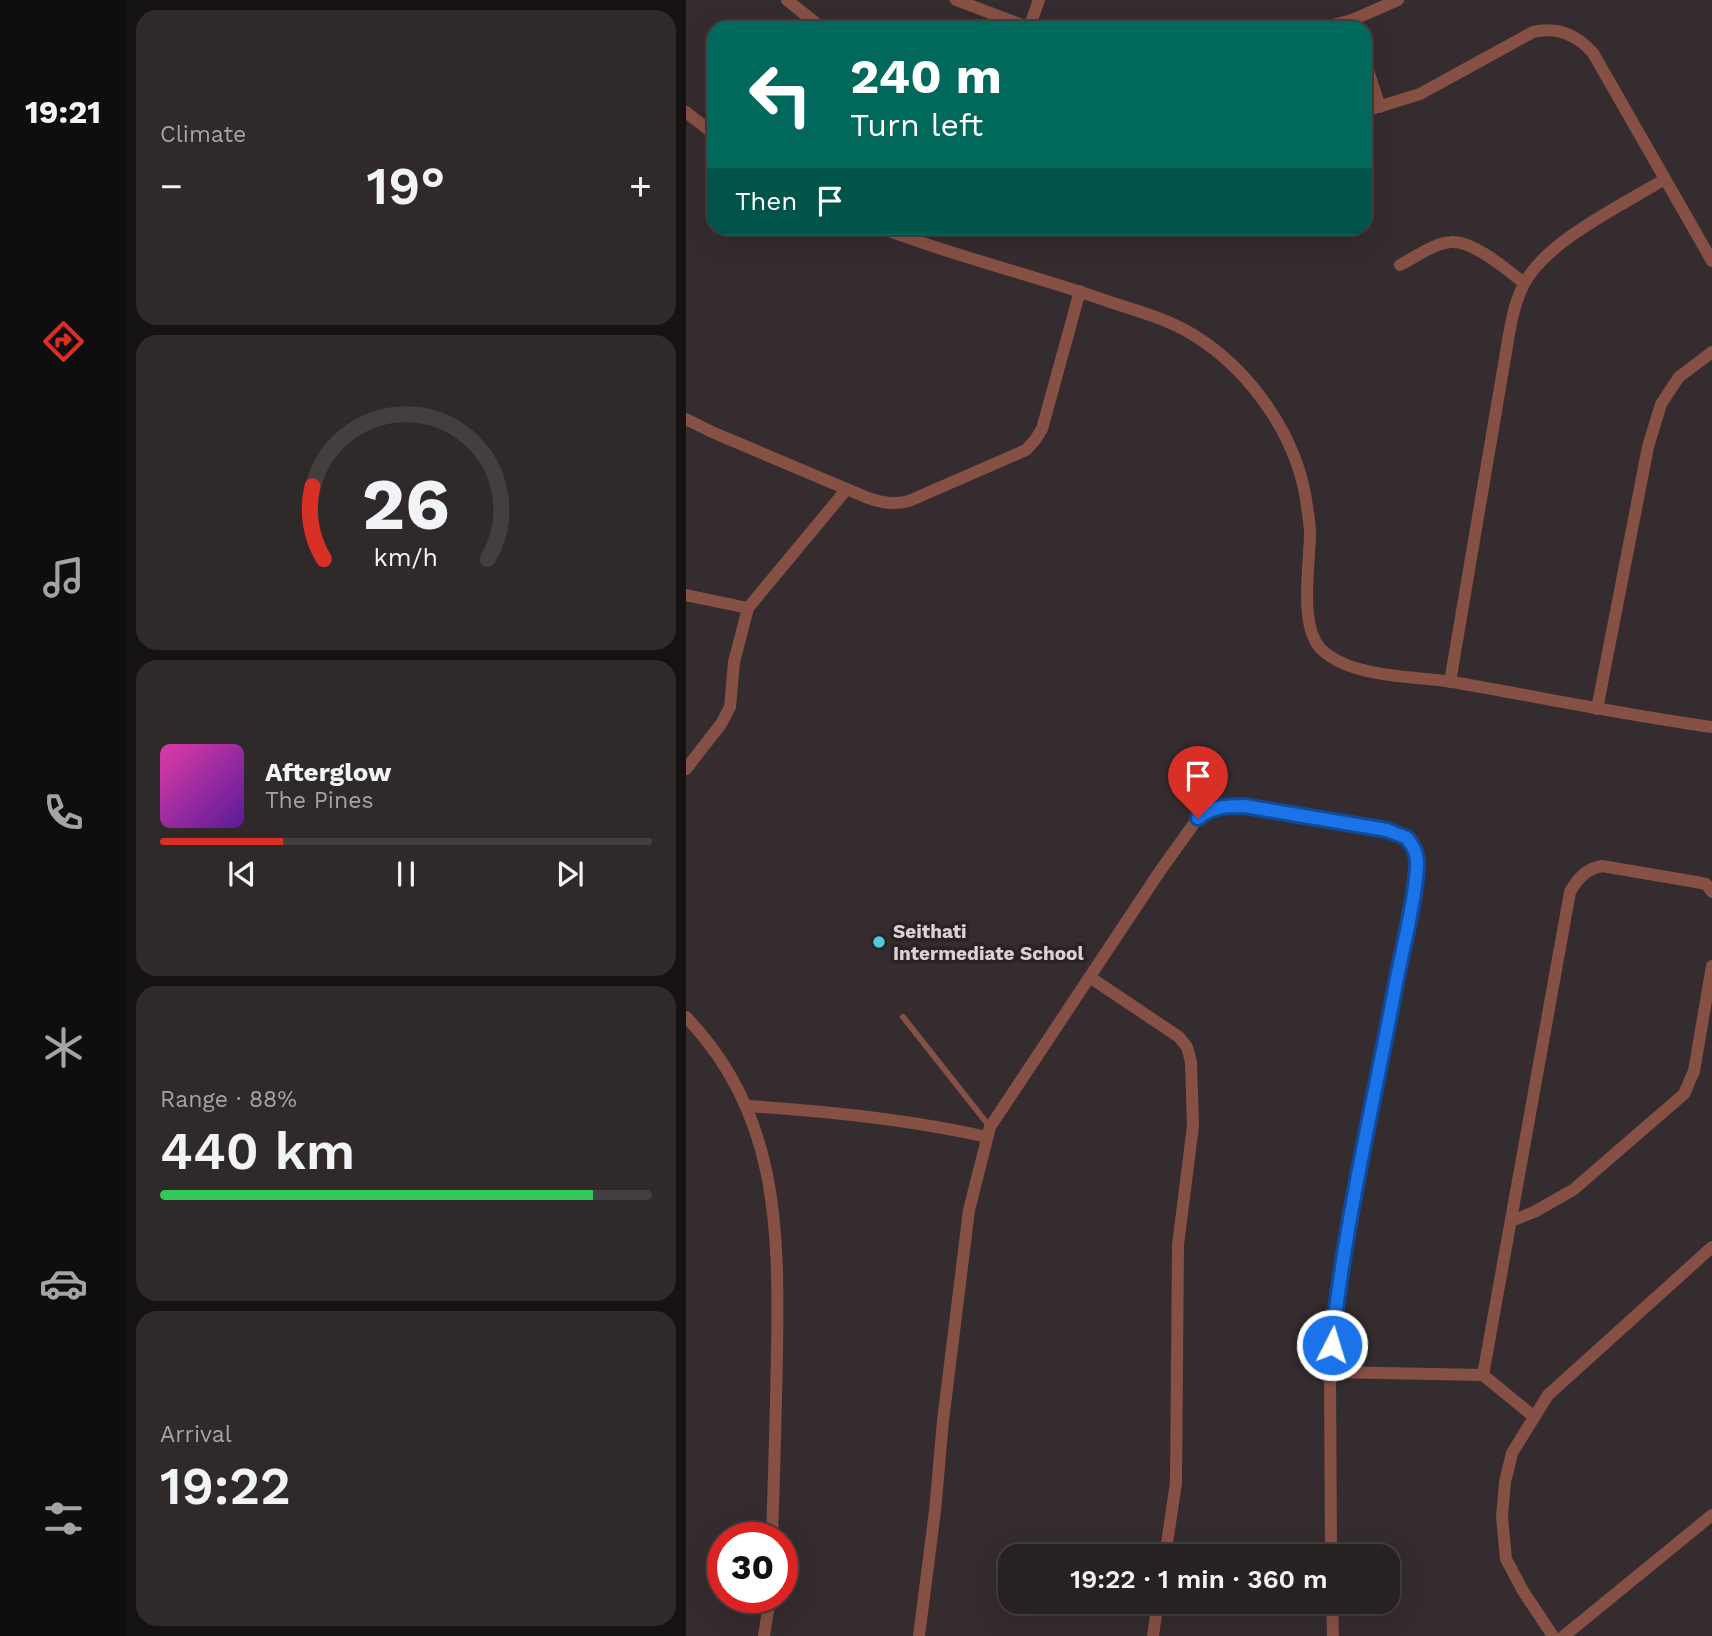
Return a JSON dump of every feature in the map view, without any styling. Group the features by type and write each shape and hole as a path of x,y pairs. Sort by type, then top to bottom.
{"street":[{"path":"787,0 813,21"},
{"path":"956,0 1011,21"},
{"path":"1032,21 1039,0"},
{"path":"1359,21 1398,0"},
{"path":"1372,109 1420,94 1534,32 1544,30 1570,34 1581,40 1593,53 1712,261"},
{"path":"1372,82 1380,107"},
{"path":"686,112 707,128"},
{"path":"1450,682 1517,299 1524,283 1541,261 1567,239 1665,179"},
{"path":"901,235 987,265 1080,291 1175,325 1193,335 1245,378 1281,429 1296,458 1305,490 1310,529 1307,610 1310,633 1320,649 1336,660 1387,674 1450,682 1712,727"},
{"path":"1401,265 1433,247 1452,242 1475,248 1524,283"},
{"path":"686,419 846,489 885,504 897,504 1026,450 1035,440 1041,429 1080,291"},
{"path":"1597,709 1648,447 1661,404 1679,377 1712,352"},
{"path":"686,769 721,724 730,707 734,662 748,608 846,489"},
{"path":"686,595 748,608"},
{"path":"919,1636 969,1210 989,1132 1160,871 1198,818 1213,809 1227,806 1244,806 1387,830 1401,834 1413,846 1417,856 1417,869 1338,1290 1330,1372 1331,1544"},
{"path":"1483,1375 1570,892 1586,872 1602,866 1696,881 1706,884 1712,892"},
{"path":"1511,1221 1556,1202 1573,1190 1667,1112 1684,1094 1694,1071 1712,966"},
{"path":"1091,978 1179,1037 1187,1047 1191,1062 1194,1087 1193,1126 1178,1245 1176,1483 1167,1544"},
{"path":"686,1017 701,1032 728,1070 747,1106 760,1142 773,1200 778,1270 772,1522"},
{"path":"747,1106 859,1115 989,1132"},
{"path":"1553,1636 1506,1559 1502,1517 1512,1452 1548,1395 1712,1247"},
{"path":"1330,1372 1483,1375 1533,1416"},
{"path":"1564,1636 1712,1515"},
{"path":"764,1636 768,1613"},
{"path":"1153,1636 1156,1614"},
{"path":"1332,1614 1333,1636"}],"lane":[{"path":"903,1017 989,1132"}],"place":[{"name":"Seithati Intermediate School","path":"879,942"}],"route":[{"path":"1198,818 1213,809 1244,806 1387,830 1407,838 1417,856 1417,869 1350,1219 1332,1345"}]}
